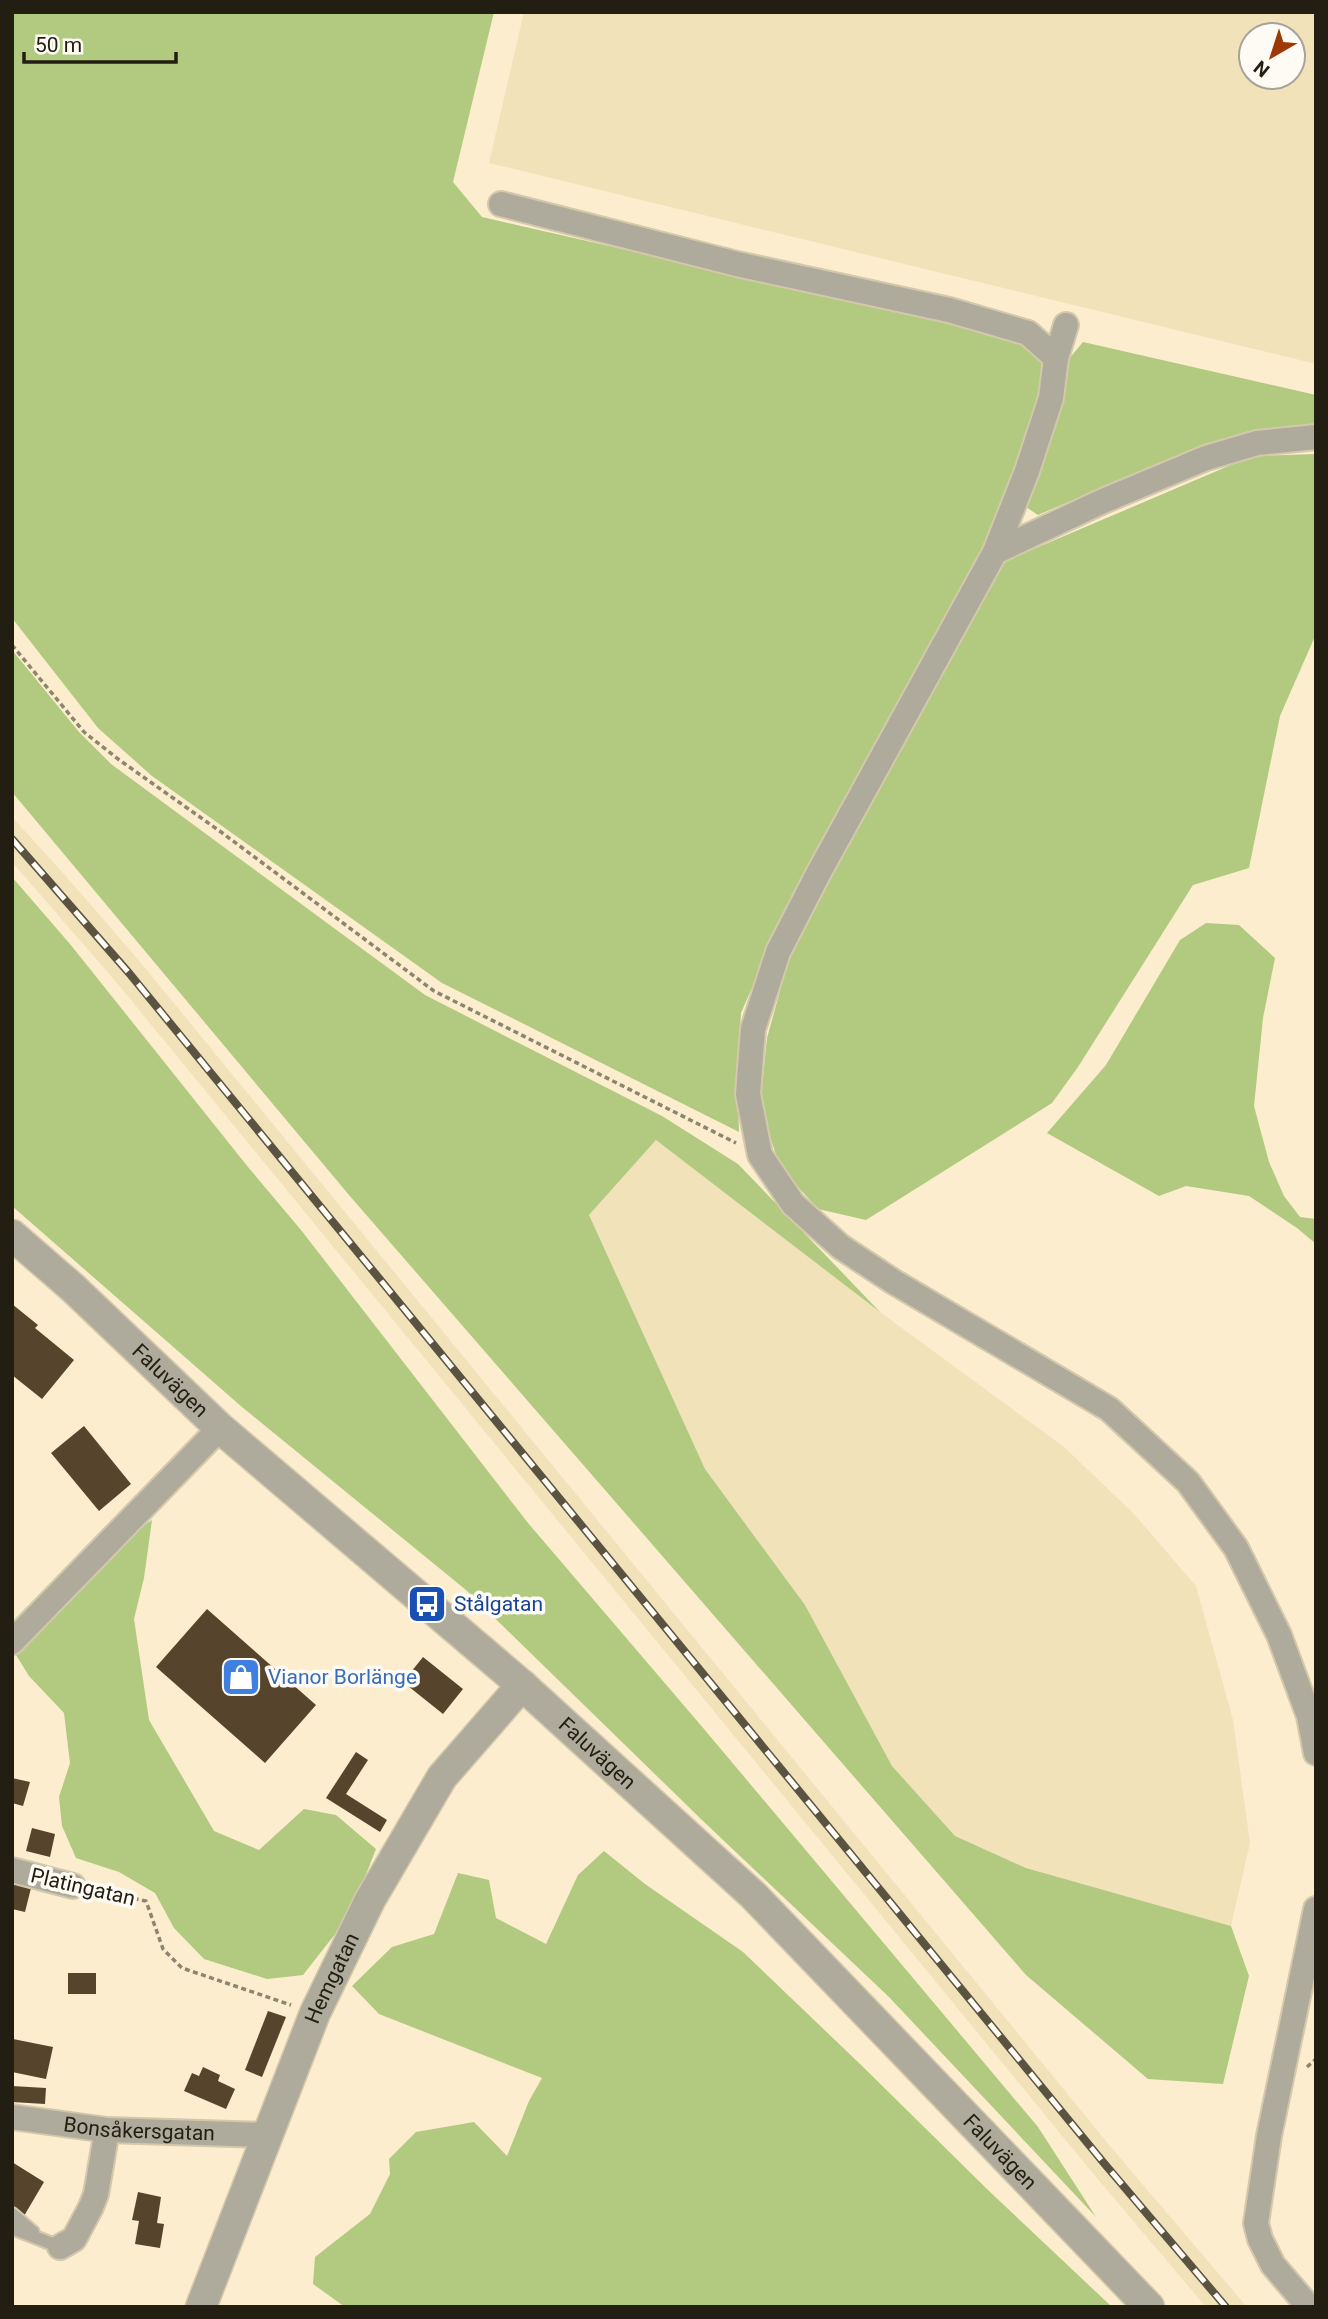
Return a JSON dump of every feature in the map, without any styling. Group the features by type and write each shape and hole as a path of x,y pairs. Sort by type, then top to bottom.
{"street":[{"path":"501,204 737,264 949,310 1028,333 1056,358"},
{"path":"1066,326 1056,358 1051,398 1027,471 995,552 843,827 778,952 753,1029 748,1094 760,1155 793,1204 841,1247 894,1282 1109,1409 1188,1482 1236,1548 1279,1635 1312,1713 1316,1754"},
{"path":"995,552 1103,501 1206,458 1257,443 1316,437"},
{"name":"Faluvägen","path":"12,1235 73,1288 220,1428 522,1685 753,1895 1149,2307"},
{"path":"12,1642 220,1428"},
{"name":"Hemgatan","path":"201,2307 315,2013 370,1900 442,1777 522,1685"},
{"name":"Platingatan","path":"12,1871 73,1886"},
{"path":"1309,2307 1273,2265 1259,2239 1256,2223 1269,2136 1316,1909"},
{"name":"Bonsåkersgatan","path":"12,2117 107,2130 267,2135"},
{"path":"50,2242 74,2239 91,2207 96,2194 107,2130"}],"lane":[{"path":"12,2214 50,2242"},
{"path":"12,2228 50,2242"}],"path":[{"path":"12,645 84,732 434,991 760,1155"},
{"name":"Platingatan","path":"73,1886 146,1901 163,1949 182,1968 315,2013"}],"shaded area":[{"path":"524,12 1304,12 1316,15 1316,364 489,163"},
{"path":"12,817 141,963 1115,2152 1247,2307 1206,2307 1091,2171 117,983 12,862"},
{"path":"656,1140 880,1312 1064,1447 1133,1513 1196,1586 1233,1720 1250,1843 1231,1926 1026,1868 955,1837 892,1766 805,1605 705,1469 589,1215"}],"green space":[{"path":"12,12 494,12 453,182 482,217 1013,338 1042,363 1039,410 982,550 773,939 741,1013 737,1071 739,1132 442,983 152,776 98,728 12,618"},
{"path":"1083,342 1316,395 1316,425 1257,432 1204,444 1038,515 1026,507 1062,405 1067,361"},
{"path":"1316,454 1316,634 1280,716 1249,868 1193,885 1078,1067 1052,1103 866,1220 818,1209 780,1167 760,1106 767,1038 790,955 982,592 1001,563 1252,456"},
{"path":"12,650 79,732 111,764 425,995 662,1116 738,1164 880,1312 656,1140 589,1215 705,1469 805,1605 892,1766 955,1836 1026,1868 1231,1926 1249,1976 1223,2084 1148,2079 1026,1975 349,1195 12,792"},
{"path":"12,877 70,944 301,1230 528,1523 1038,2127 1096,2217 889,1997 702,1820 466,1590 242,1407 12,1206"},
{"path":"1206,923 1239,925 1275,958 1263,1018 1254,1106 1269,1162 1284,1196 1300,1217 1316,1219 1316,1244 1249,1196 1186,1186 1159,1196 1047,1133 1106,1065 1180,940"},
{"path":"152,1520 144,1578 134,1619 149,1720 214,1831 259,1850 304,1809 336,1815 376,1849 350,1915 303,1975 267,1979 204,1959 174,1928 155,1893 119,1872 76,1858 62,1826 59,1797 70,1763 64,1713 29,1676 16,1655 37,1626 124,1538"},
{"path":"604,1851 645,1884 743,1952 1112,2307 345,2307 313,2284 315,2257 370,2214 390,2174 389,2159 416,2132 474,2122 507,2156 529,2101 542,2078 379,2014 352,1986 392,1947 434,1934 458,1873 489,1880 496,1918 546,1944 578,1875"}],"building":[{"path":"12,1304 38,1325 35,1328 74,1360 42,1399 12,1375"},
{"path":"84,1426 131,1484 99,1511 51,1453"},
{"path":"207,1609 316,1705 265,1763 156,1667"},
{"path":"423,1657 463,1689 443,1714 403,1682"},
{"path":"356,1752 368,1760 346,1794 387,1820 380,1832 326,1798"},
{"path":"12,1778 30,1782 23,1806 12,1803"},
{"path":"32,1828 55,1834 50,1857 26,1851"},
{"path":"12,1883 31,1888 25,1912 12,1909"},
{"path":"68,1973 96,1973 96,1994 68,1994"},
{"path":"268,2011 286,2017 262,2077 245,2070"},
{"path":"13,2039 53,2047 46,2079 12,2072"},
{"path":"203,2067 220,2075 218,2081 235,2089 226,2109 184,2091 192,2073 199,2076"},
{"path":"12,2086 46,2088 45,2104 12,2102"},
{"path":"12,2162 44,2182 24,2216 12,2209"},
{"path":"138,2192 161,2197 157,2223 164,2224 160,2248 135,2244 139,2221 132,2220"}],"railway":[{"path":"12,839 129,973 1103,2162 1226,2307"}],"place":[{"name":"Stålgatan","path":"427,1604"},
{"name":"Vianor Borlänge","path":"241,1677"}]}
